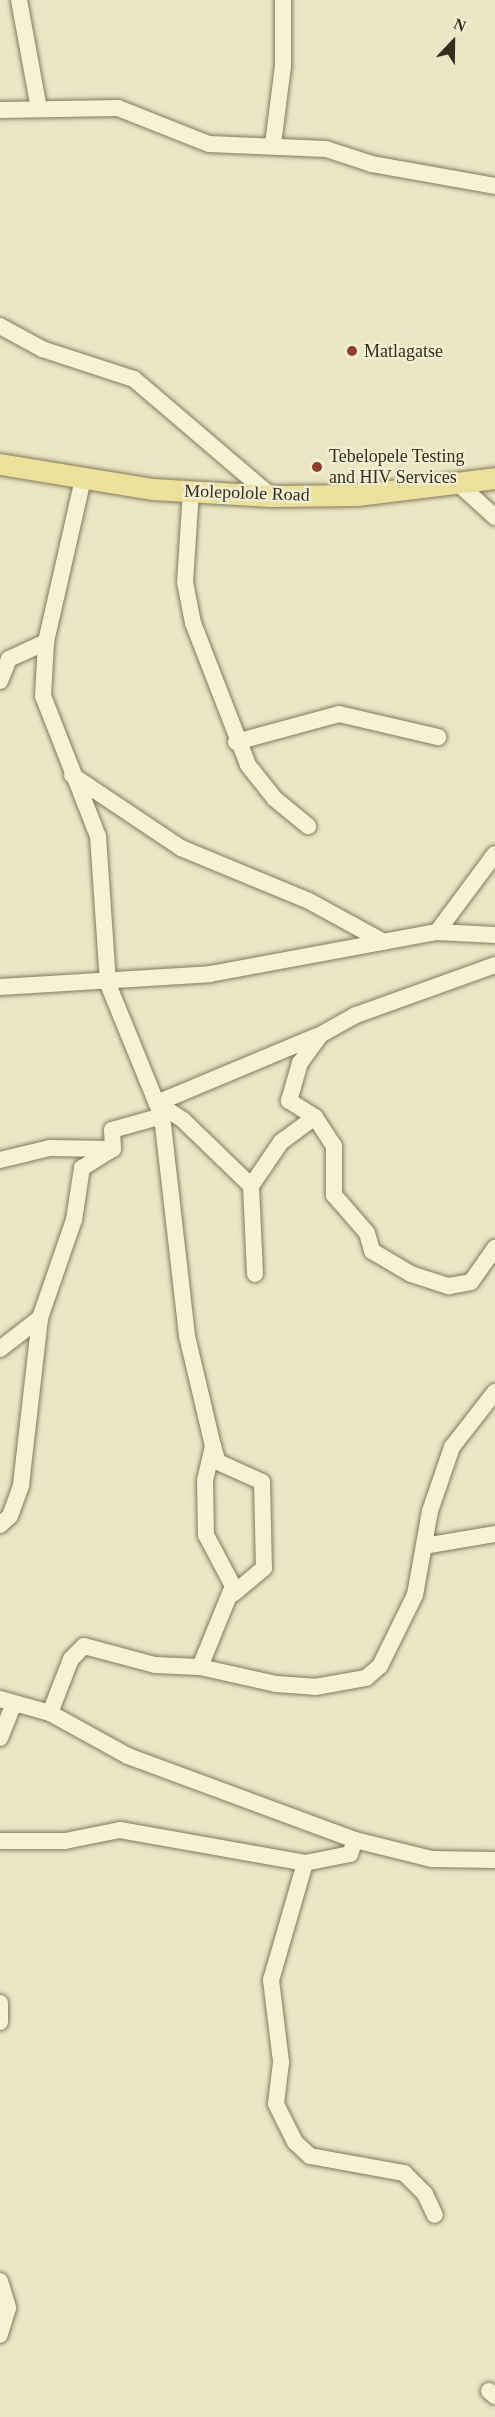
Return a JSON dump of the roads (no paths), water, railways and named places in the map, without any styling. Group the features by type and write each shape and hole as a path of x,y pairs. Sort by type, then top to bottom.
{"main road":[{"name":"Molepolole Road","path":"0,464 83,479 271,496 461,486 495,478"}],"street":[{"path":"19,0 39,109"},
{"path":"273,144 283,66 283,0"},
{"path":"0,110 118,108 209,144 273,144 326,149 372,164 495,186"},
{"path":"0,326 42,349 134,379 271,496"},
{"path":"83,479 46,642 43,696 100,845 108,984 159,1110 187,1336 213,1446 218,1462 262,1482 264,1568 233,1594 200,1667"},
{"path":"461,486 495,517"},
{"path":"191,490 186,603 236,742 275,799 308,826"},
{"path":"0,681 5,660 46,642"},
{"path":"236,742 339,714 438,737"},
{"path":"71,774 181,848 309,901 384,942"},
{"path":"437,932 495,854"},
{"path":"0,987 108,984 210,974 437,932 495,935"},
{"path":"113,1149 112,1130 320,1035 356,1015 495,965"},
{"path":"320,1035 300,1063 289,1101 315,1117 334,1146 334,1195 367,1233 372,1251 411,1274 449,1286 471,1282 495,1248"},
{"path":"159,1110 183,1120 251,1186"},
{"path":"255,1274 251,1186 281,1142 315,1117"},
{"path":"0,1160 50,1148 113,1149"},
{"path":"0,1525 10,1516 21,1485 40,1318 74,1220 82,1168 113,1149"},
{"path":"0,1349 40,1318"},
{"path":"50,1713 71,1659 84,1646 155,1665 200,1667 315,1688 366,1678 380,1665 414,1595 424,1546 452,1447 495,1392"},
{"path":"213,1446 205,1480 206,1534 233,1594"},
{"path":"424,1546 495,1534"},
{"path":"0,1738 6,1702 50,1713 128,1756 356,1840 432,1859 495,1860"},
{"path":"0,1841 65,1841 120,1830 305,1863 350,1854 356,1840"},
{"path":"305,1863 272,1980 280,2062 276,2104 295,2142 310,2156 404,2173 425,2194 435,2216"},
{"path":"0,2003 0,2022"},
{"path":"0,2281 9,2308 0,2335"}],"place":[{"name":"Matlagatse","path":"352,351"},
{"name":"Tebelopele Testing and HIV Services","path":"317,467"}]}
